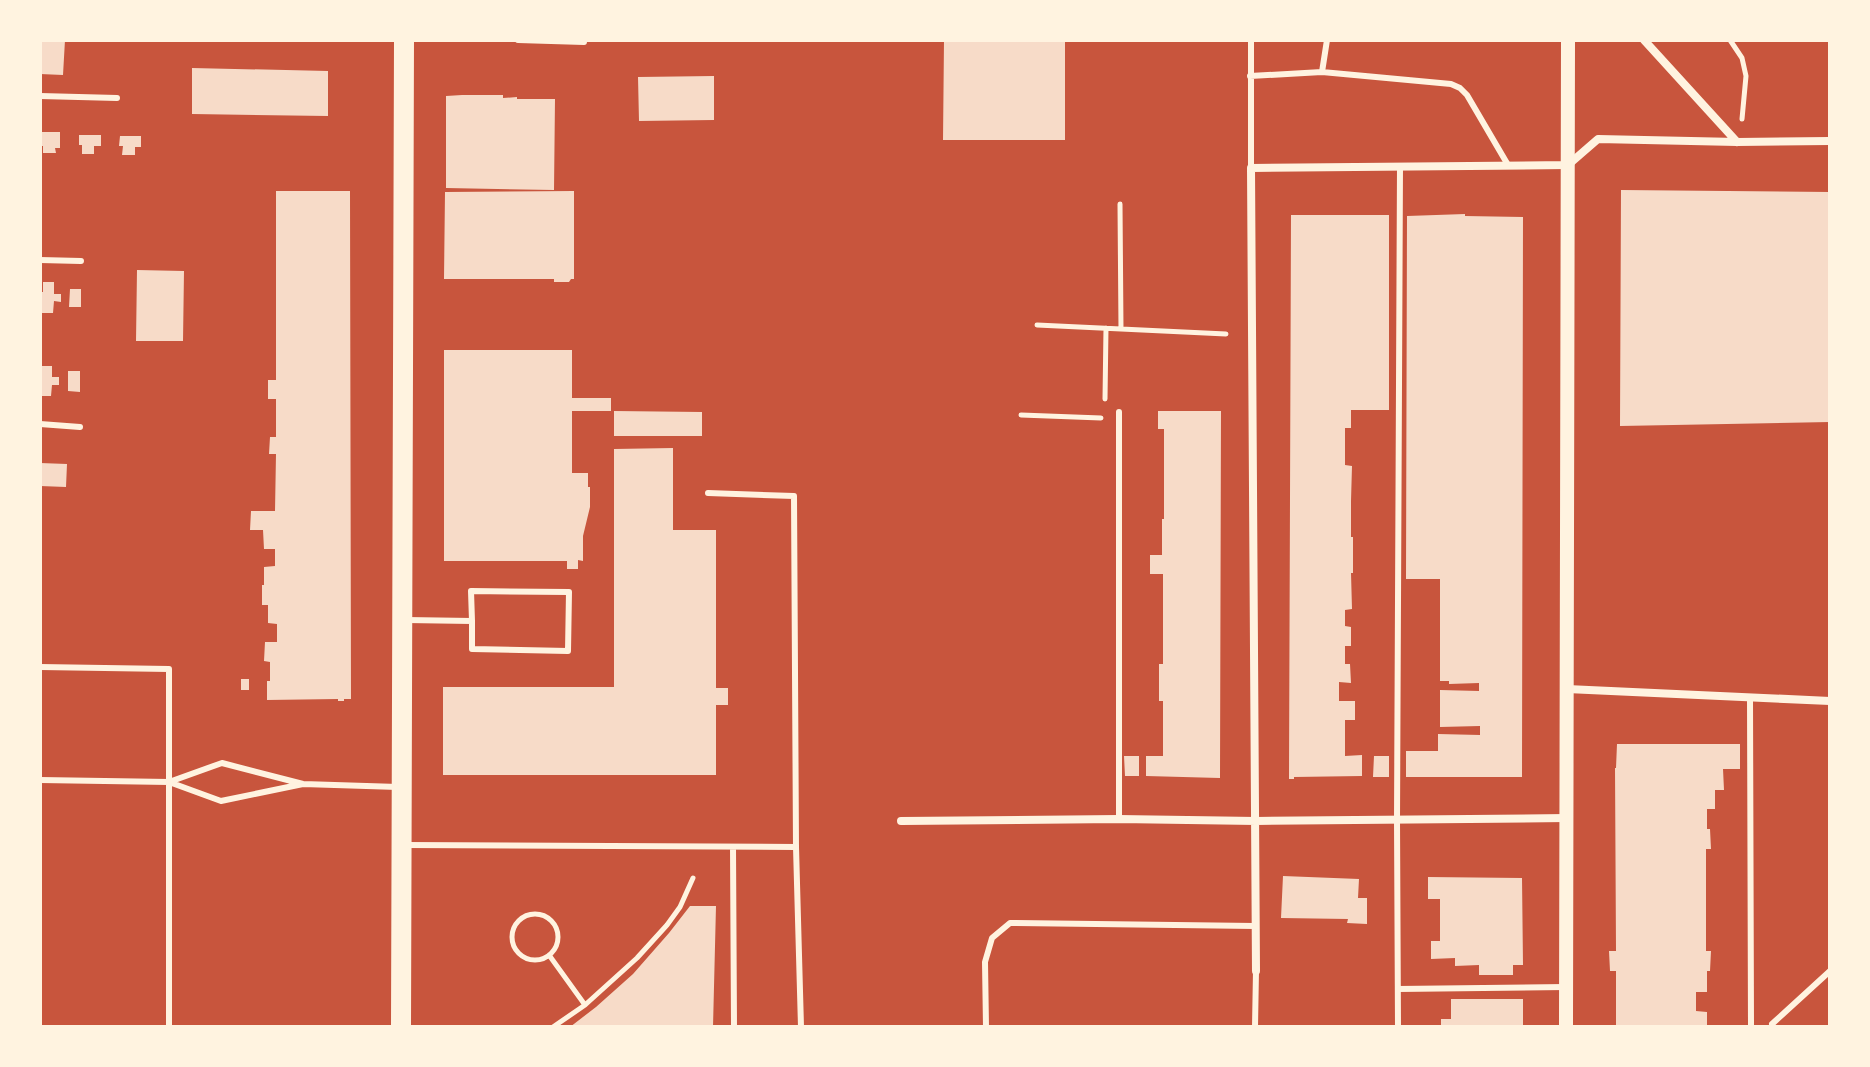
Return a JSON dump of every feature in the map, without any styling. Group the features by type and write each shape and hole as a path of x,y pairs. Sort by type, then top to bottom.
{"main road":[{"path":"401,1027 404,40"}],"street":[{"path":"1566,1027 1568,40"},
{"path":"1644,40 1737,142"},
{"path":"1256,971 1251,168 1568,165 1598,139 1830,141"},
{"path":"1567,689 1830,701"},
{"path":"901,821 1567,818"}],"lane":[{"path":"518,40 584,42"},
{"path":"1251,40 1251,168"},
{"path":"1322,72 1327,40"},
{"path":"1250,76 1322,72 1451,84 1467,95 1508,165"},
{"path":"40,96 117,98"},
{"path":"1398,1027 1400,166"},
{"path":"40,260 81,261"},
{"path":"1119,412 1119,819"},
{"path":"40,424 80,427"},
{"path":"708,493 794,496 796,847 801,1027"},
{"path":"471,591 569,592 568,651 472,649 472,621 471,591"},
{"path":"402,620 472,621"},
{"path":"40,667 169,669 169,1027"},
{"path":"1750,698 1751,1027"},
{"path":"169,782 222,763 303,784 401,787"},
{"path":"40,780 169,782 221,801 303,784"},
{"path":"401,845 796,847"},
{"path":"733,847 734,1027"},
{"path":"986,1027 985,962 992,938 1010,923 1255,926"},
{"path":"1255,1027 1256,971"},
{"path":"1772,1024 1830,971"},
{"path":"1398,989 1566,987"}],"path":[{"path":"1730,40 1742,58 1746,76 1737,142"},
{"path":"1120,204 1121,329"},
{"path":"1037,325 1226,334"},
{"path":"1105,403 1106,328"},
{"path":"1021,415 1105,418"},
{"path":"553,1027 585,1005 637,958 680,907 693,878"},
{"path":"538,913 552,920 558,942 549,955 528,959 516,950 512,935 523,917 538,913"},
{"path":"549,955 585,1005"}],"building":[{"path":"40,40 65,40 63,75 40,74"},
{"path":"944,40 1065,40 1065,140 943,140"},
{"path":"192,68 328,71 328,116 192,114"},
{"path":"714,76 714,120 639,121 638,77"},
{"path":"446,96 555,99 554,190 446,188"},
{"path":"40,132 60,132 60,148 55,148 56,153 43,153"},
{"path":"79,135 101,135 101,146 94,146 94,154 82,154"},
{"path":"120,136 141,136 141,147 135,147 135,155 122,155"},
{"path":"1621,190 1830,192 1830,422 1620,426"},
{"path":"276,191 350,191 351,699 344,701 267,700 270,662 264,661 265,642 277,642 277,624 268,623 268,605 262,605 262,585 264,567 275,566 275,549 264,549 263,530 250,530 251,511 275,511 276,454 269,454 270,437 276,437 276,399 268,399 268,380 276,380"},
{"path":"574,191 574,279 554,282 554,279 444,279 445,192"},
{"path":"1465,214 1523,217 1522,777 1406,777 1406,751 1438,751 1438,734 1480,735 1480,726 1440,727 1440,690 1479,691 1479,683 1449,684 1449,681 1440,681 1440,579 1406,579 1407,216"},
{"path":"1291,215 1389,215 1389,410 1351,410 1351,428 1345,428 1345,465 1352,466 1352,609 1345,610 1345,626 1351,627 1351,646 1345,646 1345,664 1350,664 1351,683 1339,682 1339,701 1355,701 1355,720 1345,720 1345,756 1362,755 1362,776 1289,779"},
{"path":"137,270 184,271 183,341 136,341"},
{"path":"43,282 54,282 54,294 61,294 61,302 54,301 53,313 42,313 40,292 43,292"},
{"path":"70,289 81,289 81,307 69,307"},
{"path":"444,350 572,350 572,398 611,398 611,411 572,411 572,473 588,473 590,487 583,561 578,560 578,569 567,569 567,561 444,561"},
{"path":"41,366 52,366 52,377 59,377 59,385 52,385 51,396 40,396"},
{"path":"68,371 80,371 80,392 68,391"},
{"path":"614,411 702,412 702,436 614,436"},
{"path":"1158,411 1221,411 1220,778 1146,776 1146,756 1163,756 1159,664 1163,664 1163,574 1150,574 1150,555 1162,555 1164,519 1164,429 1158,429"},
{"path":"673,448 673,530 716,530 716,688 728,688 728,705 716,705 716,775 443,775 443,687 614,687 614,449"},
{"path":"40,463 67,464 66,487 40,486"},
{"path":"241,679 249,679 249,690 241,690"},
{"path":"1617,744 1740,744 1740,769 1723,769 1724,790 1715,790 1715,809 1707,809 1711,849 1706,849 1706,951 1711,951 1710,971 1707,971 1707,992 1696,992 1696,1011 1707,1012 1707,1027 1616,1027 1616,971 1610,971 1609,951 1616,951"},
{"path":"1124,756 1139,756 1139,776 1125,776"},
{"path":"1374,756 1389,756 1389,777 1373,777"},
{"path":"1283,876 1359,879 1358,898 1367,898 1367,924 1347,923 1348,919 1281,918"},
{"path":"1428,877 1522,878 1523,965 1513,965 1513,975 1479,975 1479,965 1455,966 1455,958 1431,959 1431,941 1440,941 1440,899 1428,899"},
{"path":"690,906 716,906 713,1027 570,1027 633,974"},
{"path":"1451,999 1523,999 1523,1027 1441,1027 1441,1019 1451,1019"}]}
